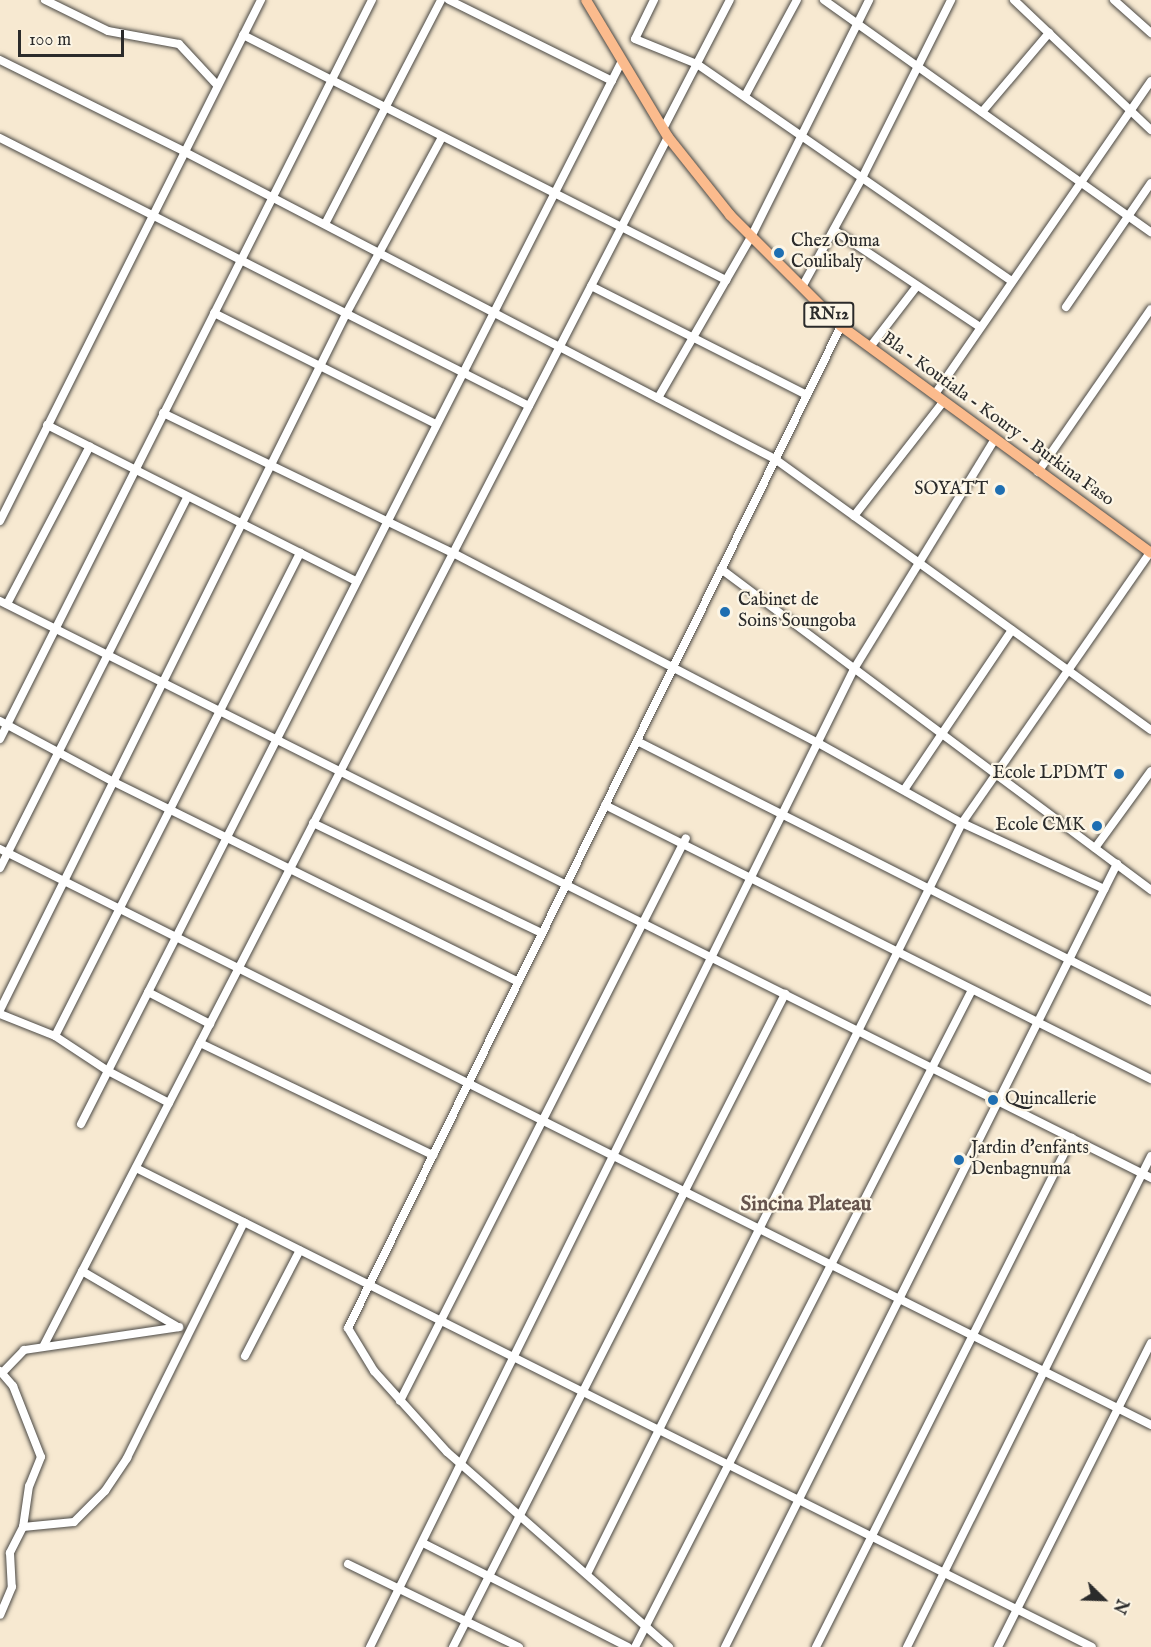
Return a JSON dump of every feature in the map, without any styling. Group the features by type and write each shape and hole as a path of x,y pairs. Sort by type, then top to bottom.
{"main road":[{"name":"Bla - Koutiala - Koury - Burkina Faso","path":"586,0 621,63 665,133 730,215 841,326 1150,553"}],"street":[{"path":"45,0 108,31 179,44 217,85"},
{"path":"0,520 183,151 261,0"},
{"path":"0,738 4,722 164,413 372,0"},
{"path":"325,224 441,0"},
{"path":"448,0 612,81"},
{"path":"654,0 635,39 697,64 863,176 1011,281"},
{"path":"44,1345 560,347 621,227 697,64 730,0"},
{"path":"745,96 797,0"},
{"path":"824,0 1151,232"},
{"path":"658,398 751,237 869,0"},
{"path":"802,287 863,176 951,0"},
{"path":"1014,0 1151,130"},
{"path":"1114,0 1151,33"},
{"path":"982,112 1048,33"},
{"path":"243,35 384,109 726,280"},
{"path":"0,60 272,196 775,459 1151,730"},
{"path":"81,1124 492,312 621,63"},
{"path":"854,516 939,398 980,327 1151,81"},
{"path":"169,1103 108,1071 55,1036 0,1012 346,314 442,137"},
{"path":"0,138 529,406"},
{"path":"1066,307 1151,183"},
{"path":"834,230 980,327"},
{"path":"591,286 807,395"},
{"path":"870,347 917,286"},
{"path":"1038,472 1151,309"},
{"path":"214,313 436,424"},
{"path":"669,1647 463,1466 374,1371 348,1328 841,326"},
{"path":"164,413 453,553 673,666 962,823 1104,890"},
{"path":"48,425 356,581"},
{"path":"370,1647 463,1466 854,669 995,439"},
{"path":"90,446 3,602 1151,1178"},
{"path":"0,868 4,851 59,750 187,496"},
{"path":"55,1036 300,553"},
{"path":"587,1574 962,823 1150,553"},
{"path":"721,569 1151,890"},
{"path":"904,790 1012,630"},
{"path":"4,722 114,782 171,807 518,982"},
{"path":"637,741 1151,1001"},
{"path":"1095,848 1151,771"},
{"path":"605,805 684,841 752,879 1151,1079"},
{"path":"314,824 542,933"},
{"path":"400,1401 684,841"},
{"path":"4,851 64,884 686,1190 828,1265 1151,1425"},
{"path":"725,1647 1117,864"},
{"path":"635,1647 828,1265 972,990"},
{"path":"148,992 210,1024"},
{"path":"453,1647 785,994"},
{"path":"200,1043 433,1155"},
{"path":"816,1647 873,1538 1072,1138"},
{"path":"907,1647 1151,1156"},
{"path":"135,1168 1091,1647"},
{"path":"23,1527 74,1522 105,1491 127,1458 244,1222"},
{"path":"245,1356 300,1250"},
{"path":"82,1271 189,1333"},
{"path":"0,1615 12,1587 10,1553 23,1527 29,1486 41,1456 13,1386 1,1372 24,1350 44,1345 179,1327"},
{"path":"998,1647 1151,1343"},
{"path":"423,1543 628,1647"},
{"path":"348,1564 514,1646"}],"place":[{"name":"Chez Ouma Coulibaly","path":"779,253"},
{"name":"SOYATT","path":"1000,490"},
{"name":"Cabinet de Soins Soungoba","path":"725,612"},
{"name":"Ecole LPDMT","path":"1119,774"},
{"name":"Ecole CMK","path":"1097,826"},
{"name":"Quincallerie","path":"993,1100"},
{"name":"Jardin d'enfants Denbagnuma","path":"959,1160"}],"district":[{"name":"Sincina Plateau","path":"806,1205"}]}
